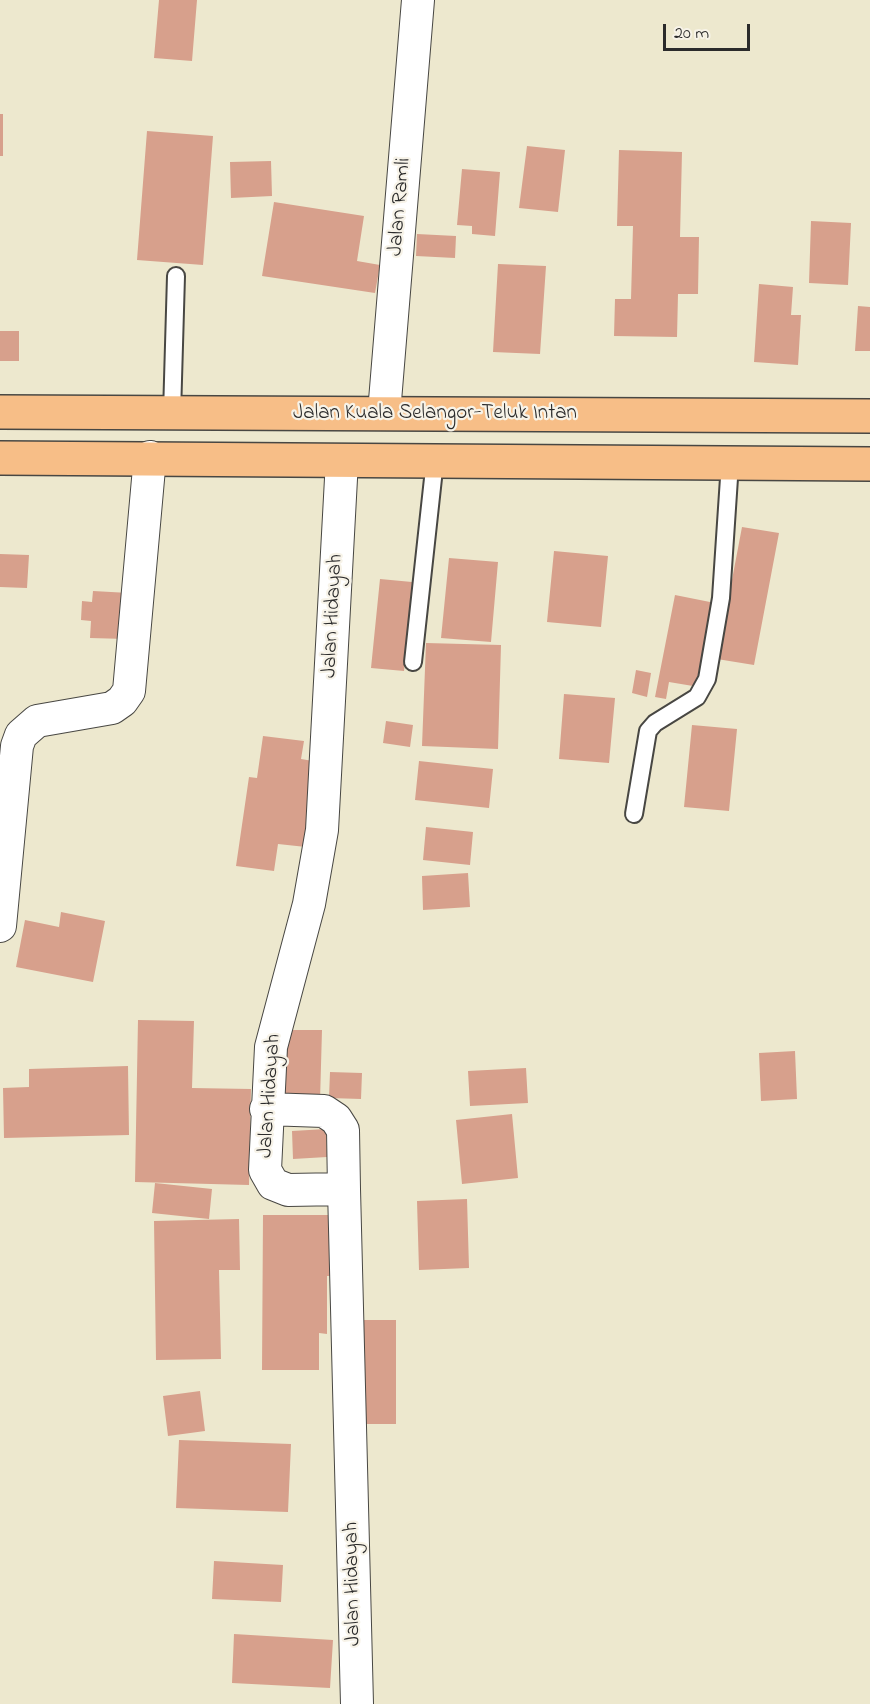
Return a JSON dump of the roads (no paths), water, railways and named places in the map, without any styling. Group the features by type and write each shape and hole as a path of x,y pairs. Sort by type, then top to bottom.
{"highway":[{"name":"Jalan Kuala Selangor-Teluk Intan","path":"0,412 870,416"},
{"path":"0,458 150,457 870,464"}],"street":[{"name":"Jalan Ramli","path":"384,413 418,0"},
{"path":"0,926 17,746 21,735 37,721 112,708 122,701 129,691 150,457"},
{"name":"Jalan Hidayah","path":"342,460 322,830 309,904 271,1047 266,1109 265,1170 273,1184 288,1190 344,1189 357,1704"},
{"path":"266,1109 324,1112 336,1119 343,1130 344,1189"}],"lane":[{"path":"172,414 176,276"},
{"path":"413,662 435,460"},
{"path":"634,814 648,731 655,723 697,697 707,679 721,598 730,463"}]}
